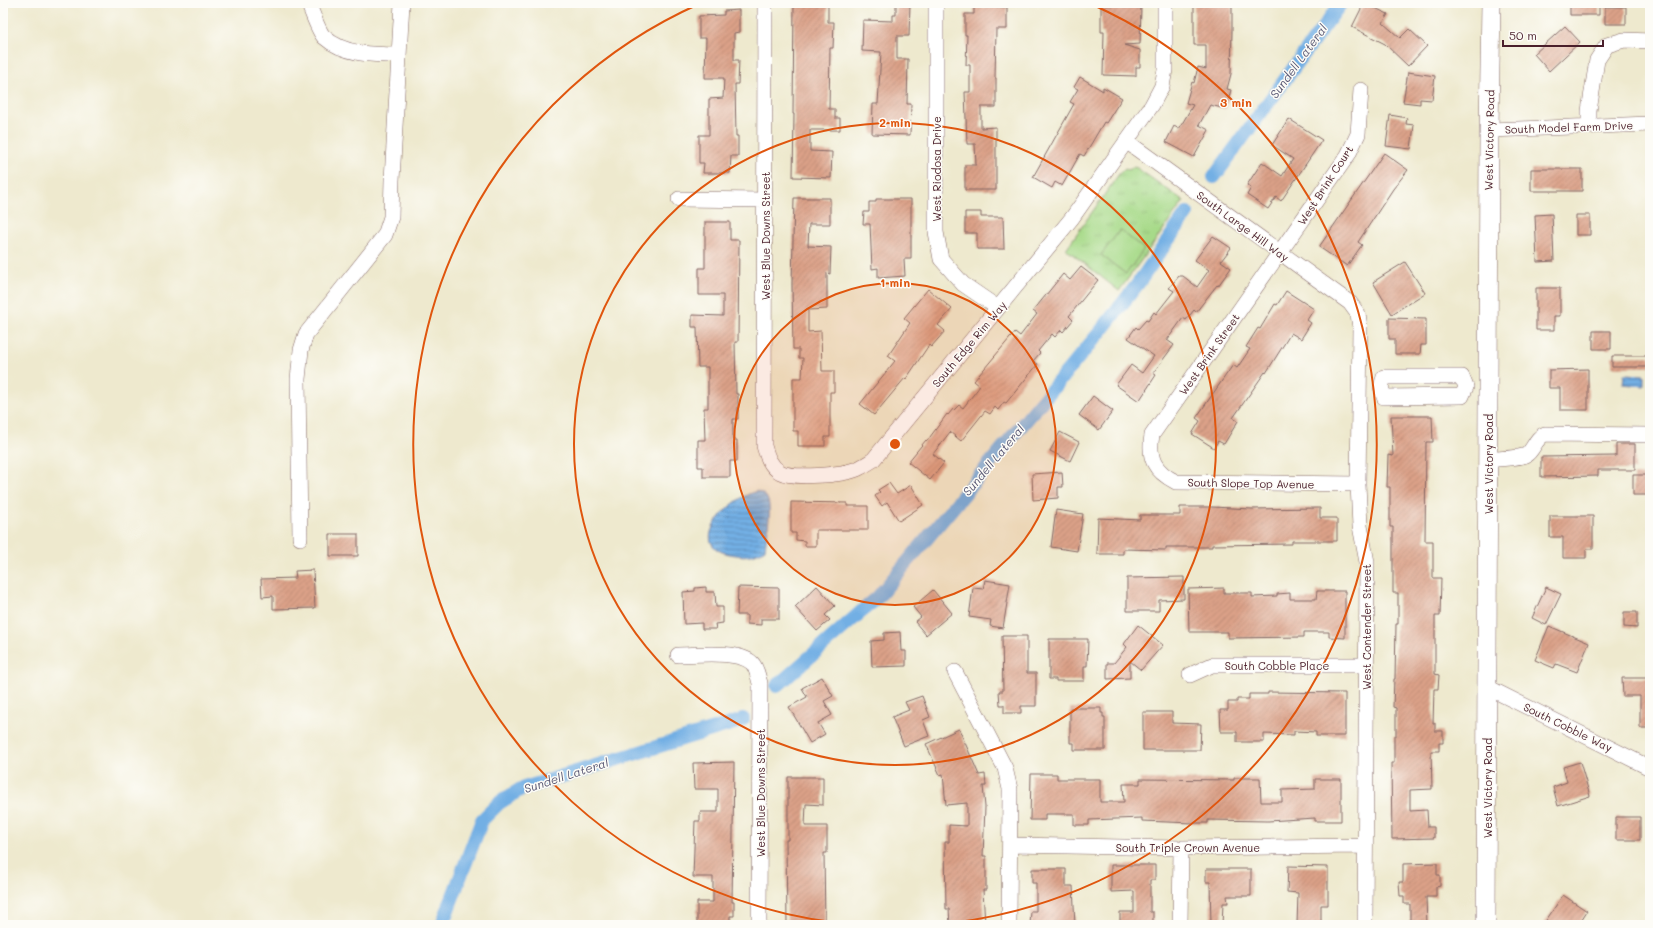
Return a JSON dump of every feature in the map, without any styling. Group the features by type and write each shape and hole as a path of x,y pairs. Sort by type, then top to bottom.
{"main road":[{"name":"West Victory Road","path":"1486,925 1489,130 1491,3"}],"street":[{"path":"308,3 324,36 345,49 374,55 399,55"},
{"path":"300,538 298,379 301,350 306,334 385,235 391,217 402,3"},
{"name":"West Blue Downs Street","path":"765,3 764,446 767,457 773,466"},
{"name":"West Riodosa Drive","path":"936,3 936,232 938,246 941,259 963,284 998,308"},
{"name":"South Edge Rim Way","path":"773,466 780,472 788,475 838,474 858,469 873,460 1072,218 1152,105 1162,86 1165,70 1165,3"},
{"path":"1589,126 1589,111 1597,60 1607,45 1624,40 1650,41"},
{"name":"West Brink Court","path":"1280,253 1348,154 1358,134 1361,90"},
{"name":"South Model Farm Drive","path":"1489,130 1650,124"},
{"name":"South Large Hill Way","path":"1126,141 1350,303 1358,314"},
{"path":"679,199 765,200"},
{"name":"West Brink Street","path":"1152,460 1150,448 1152,435 1280,253"},
{"name":"West Contender Street","path":"1358,314 1360,326 1358,484 1360,526 1366,562 1365,925"},
{"path":"1359,387 1381,387 1384,377 1462,377 1466,388 1488,388"},
{"path":"1488,460 1525,456 1530,451 1537,438 1545,434 1650,435"},
{"name":"South Slope Top Avenue","path":"1152,460 1167,478 1176,482 1358,484"},
{"name":"West Blue Downs Street","path":"678,655 731,655 752,663 757,673 760,683 759,925"},
{"name":"South Cobble Place","path":"1190,675 1212,665 1366,665"},
{"path":"955,672 1005,768 1009,779 1010,925"},
{"name":"South Cobble Way","path":"1487,687 1650,768"},
{"name":"South Triple Crown Avenue","path":"1010,845 1181,848 1365,846"},
{"path":"1180,925 1181,848"}],"green space":[{"path":"1134,166 1184,201 1119,291 1066,249 1119,174 1125,168 1129,170"},
{"path":"1120,230 1144,249 1126,274 1101,255"}],"water":[{"path":"1624,374 1644,375 1644,386 1623,384"},
{"path":"757,491 767,498 769,503 765,549 755,554 743,556 720,551 712,543 711,534 715,523 734,503"}],"building":[{"path":"794,3 828,3 828,22 834,22 833,48 830,48 829,109 835,109 835,118 840,118 840,130 810,130 810,151 832,152 831,178 793,177"},
{"path":"896,3 910,3 909,36 897,36 897,59 908,59 907,104 911,104 910,135 872,134 873,104 878,104 881,52 862,51 863,20 893,21 893,15 896,15"},
{"path":"1194,3 1232,3 1232,29 1231,74 1227,89 1231,90 1226,109 1210,105 1199,125 1209,130 1194,157 1166,142 1174,126 1179,129 1193,105 1186,103 1192,82 1194,83 1198,67 1206,69 1206,45 1194,45"},
{"path":"1364,3 1388,14 1383,23 1400,38 1409,29 1427,46 1408,66 1385,44 1352,27"},
{"path":"1570,4 1599,4 1599,15 1570,15"},
{"path":"1101,5 1141,5 1140,44 1124,45 1140,50 1140,67 1136,67 1136,76 1103,75 1104,32 1101,32"},
{"path":"974,7 1007,7 1007,29 996,29 996,107 981,107 981,128 996,127 996,190 965,190 965,165 976,165 975,144 967,144 965,92 970,92 970,65 966,65 967,35 965,35 965,14 974,14"},
{"path":"1605,7 1626,7 1626,24 1605,24"},
{"path":"739,10 739,32 734,33 734,60 739,60 738,84 735,84 738,156 731,156 730,173 703,173 704,163 699,163 699,135 709,135 709,99 723,98 724,78 705,78 706,38 699,38 699,16 724,15 724,11"},
{"path":"1565,26 1580,42 1549,71 1534,54"},
{"path":"1408,72 1435,76 1432,100 1420,99 1420,104 1403,102"},
{"path":"1080,77 1103,91 1103,87 1122,98 1106,123 1104,122 1084,156 1080,154 1062,186 1055,182 1052,188 1033,177 1074,104 1070,102 1078,89 1074,87"},
{"path":"1390,115 1407,118 1406,124 1414,125 1411,149 1386,146"},
{"path":"1289,119 1322,140 1281,201 1276,197 1268,209 1247,195 1251,188 1247,185 1262,162 1282,176 1293,159 1272,145"},
{"path":"1384,153 1408,170 1393,189 1358,242 1362,245 1347,266 1319,247"},
{"path":"1531,169 1582,169 1582,191 1531,191"},
{"path":"794,198 830,198 830,224 809,224 808,246 831,247 830,274 827,273 827,309 808,310 808,332 821,331 822,371 834,371 834,392 830,392 830,437 825,437 825,446 798,446 798,431 793,431 793,378 802,378 803,358 799,358 799,349 793,349 792,284"},
{"path":"876,199 911,199 911,259 904,259 905,276 878,278 878,268 872,269 870,224 863,224 864,212 869,212 869,202 876,202"},
{"path":"965,212 981,212 981,217 1003,217 1004,249 977,249 977,233 965,233"},
{"path":"1552,214 1554,261 1537,262 1535,215"},
{"path":"1576,215 1590,215 1590,235 1576,235"},
{"path":"705,222 730,222 730,240 739,240 738,342 735,342 738,419 733,419 733,440 737,440 737,461 730,461 730,477 703,477 703,467 698,467 698,440 705,440 704,408 708,408 708,367 698,367 697,327 692,327 692,315 723,316 723,295 699,295 699,268 705,268"},
{"path":"1213,236 1231,248 1221,261 1231,268 1196,312 1194,310 1186,320 1183,318 1167,340 1174,345 1153,373 1156,375 1139,401 1116,385 1131,365 1142,373 1154,356 1128,338 1136,327 1138,329 1146,320 1148,321 1154,312 1156,314 1174,291 1169,288 1179,276 1183,276 1197,287 1209,270 1195,260"},
{"path":"1405,262 1425,293 1392,314 1373,282"},
{"path":"1081,267 1098,280 1069,316 1073,320 1063,332 1061,330 1055,337 1052,334 1038,351 1040,353 1033,361 1038,364 1006,403 1004,402 998,410 995,407 990,414 985,411 961,441 950,432 933,454 944,463 930,480 908,462 926,440 927,441 947,414 948,415 959,405 963,408 980,386 974,381 1015,332 1020,336 1037,314 1033,311 1063,274 1070,280"},
{"path":"1536,288 1560,288 1560,316 1554,316 1554,330 1536,330"},
{"path":"928,289 952,309 938,325 945,331 931,347 929,345 906,379 905,378 874,415 860,404 895,361 888,356 910,323 904,318"},
{"path":"1286,291 1314,309 1307,320 1311,323 1301,339 1291,333 1266,373 1265,372 1233,418 1238,421 1224,444 1218,441 1214,448 1192,434 1200,421 1196,418 1233,365 1237,368 1250,349 1246,347 1258,328 1260,329 1275,304 1277,305"},
{"path":"1389,318 1426,319 1426,345 1421,345 1420,354 1395,354 1395,339 1389,339"},
{"path":"1593,331 1611,331 1611,349 1593,349"},
{"path":"1612,356 1650,356 1650,367 1612,367"},
{"path":"1588,369 1588,410 1560,410 1560,388 1549,388 1549,370"},
{"path":"1093,396 1113,411 1099,430 1079,415"},
{"path":"1391,416 1432,416 1433,442 1426,442 1425,541 1433,541 1433,578 1441,578 1440,616 1435,616 1435,674 1439,675 1438,689 1434,689 1433,723 1435,723 1435,731 1443,731 1443,743 1439,743 1439,751 1431,751 1432,789 1410,790 1410,811 1427,810 1428,827 1434,827 1434,838 1392,839 1391,763 1394,763 1394,736 1396,736 1396,708 1393,707 1396,624 1398,624 1398,593 1393,593 1393,527 1390,527 1390,487 1387,487 1388,455 1393,456"},
{"path":"1060,432 1079,442 1070,461 1050,451"},
{"path":"1616,444 1635,444 1635,470 1598,470 1598,476 1541,477 1541,457 1616,456"},
{"path":"1062,472 1063,487 1058,487 1058,498 1033,500 1032,474"},
{"path":"1633,475 1650,475 1650,495 1633,495"},
{"path":"889,483 897,494 911,485 923,505 899,521 887,502 882,506 875,496 880,492 878,490"},
{"path":"791,502 847,503 847,506 868,506 868,530 816,530 816,546 805,546 805,541 796,540 796,533 791,533"},
{"path":"1180,507 1252,509 1320,508 1320,518 1337,518 1337,541 1292,541 1292,544 1212,545 1212,547 1166,547 1166,550 1123,549 1123,554 1097,554 1098,518 1140,520 1140,515 1180,515"},
{"path":"1056,510 1083,514 1077,551 1051,547"},
{"path":"1550,516 1593,516 1593,549 1586,549 1586,558 1563,558 1563,537 1550,537"},
{"path":"330,534 358,534 358,556 330,556"},
{"path":"313,570 315,608 273,609 273,596 262,597 261,579 296,578 295,571"},
{"path":"1184,577 1184,599 1159,600 1159,611 1127,611 1127,578"},
{"path":"985,580 1010,584 1003,628 990,626 991,620 969,617 973,588 983,589"},
{"path":"817,586 835,606 825,615 830,620 817,631 795,607"},
{"path":"706,587 706,592 715,592 716,607 723,607 723,623 715,624 716,629 702,629 702,623 684,624 683,592 695,591 695,588"},
{"path":"738,587 779,588 779,619 761,619 761,625 747,624 747,615 737,615"},
{"path":"1546,587 1561,594 1546,625 1532,618"},
{"path":"1224,588 1224,593 1252,593 1252,597 1277,596 1277,594 1290,593 1290,599 1316,599 1317,591 1345,591 1345,638 1329,637 1329,632 1304,632 1304,637 1228,638 1228,632 1189,632 1188,589"},
{"path":"933,590 952,613 926,635 915,622 921,617 913,607"},
{"path":"1624,612 1637,612 1637,628 1624,627"},
{"path":"1138,625 1163,645 1141,670 1130,661 1130,678 1107,679 1107,663 1114,663 1127,647 1124,644"},
{"path":"1549,626 1589,643 1577,672 1556,664 1554,668 1535,660"},
{"path":"900,632 901,651 906,651 906,666 872,667 871,641 884,640 884,633"},
{"path":"1002,636 1027,636 1027,673 1036,673 1036,706 1021,706 1021,713 1004,713 1004,705 1000,705 999,691 1003,691"},
{"path":"1049,639 1088,639 1087,666 1084,666 1084,681 1056,681 1056,679 1049,679"},
{"path":"822,677 833,696 824,701 832,715 818,723 825,734 810,743 789,707 807,697 802,688"},
{"path":"1622,678 1650,678 1650,728 1640,728 1640,696 1623,696"},
{"path":"1268,692 1345,693 1345,736 1316,736 1316,732 1294,731 1294,735 1264,734 1264,742 1237,742 1237,732 1221,732 1220,710 1228,710 1228,702 1237,702 1237,699 1249,699 1249,694 1268,694"},
{"path":"922,696 930,717 923,720 929,736 904,746 892,717 909,710 905,702"},
{"path":"1070,708 1101,708 1101,713 1103,713 1103,717 1105,717 1105,750 1074,750 1074,743 1070,743"},
{"path":"1143,712 1172,712 1172,723 1201,724 1200,750 1143,750"},
{"path":"959,729 979,775 985,774 986,786 983,786 985,807 983,856 986,856 986,890 983,890 985,925 950,925 949,909 946,909 945,842 949,842 949,825 967,826 967,803 946,805 943,774 940,775 926,744"},
{"path":"734,762 732,902 734,902 734,916 730,916 730,925 697,925 697,902 713,902 713,877 693,877 695,821 700,821 700,812 718,812 718,789 694,789 693,763"},
{"path":"1580,762 1590,796 1558,806 1553,787 1567,782 1563,767"},
{"path":"1031,774 1057,774 1057,779 1100,779 1100,802 1124,802 1123,784 1140,784 1140,779 1234,780 1234,778 1260,778 1261,802 1282,802 1282,790 1315,789 1315,779 1341,779 1341,821 1315,821 1315,818 1268,821 1208,820 1208,823 1193,823 1142,821 1142,818 1089,820 1089,825 1074,825 1074,814 1045,814 1045,820 1030,820"},
{"path":"788,777 823,777 823,805 806,804 805,826 827,826 827,853 824,853 825,925 787,925 786,840 788,840"},
{"path":"1616,817 1640,817 1640,840 1616,840"},
{"path":"1437,863 1437,875 1440,875 1440,886 1436,887 1436,897 1426,897 1427,925 1410,925 1410,904 1404,904 1404,896 1400,896 1399,882 1403,882 1403,864"},
{"path":"1111,865 1155,865 1155,880 1150,880 1150,912 1153,912 1153,925 1120,925 1120,912 1134,912 1134,891 1111,892"},
{"path":"1288,866 1328,867 1328,905 1321,905 1321,925 1297,925 1298,893 1287,892"},
{"path":"1032,869 1066,869 1066,886 1073,886 1075,925 1030,925 1031,911 1036,911 1036,883 1032,883"},
{"path":"1206,869 1251,869 1251,896 1227,896 1228,903 1223,903 1222,925 1211,925 1210,882 1206,882"},
{"path":"1563,895 1587,911 1578,925 1543,925"}],"waterway":[{"name":"Sundell Lateral","path":"1214,177 1341,3"},
{"name":"Sundell Lateral","path":"777,686 878,597 1100,332 1137,285 1187,213"},
{"name":"Sundell Lateral","path":"442,925 482,820 499,803 521,789 743,719"}]}
